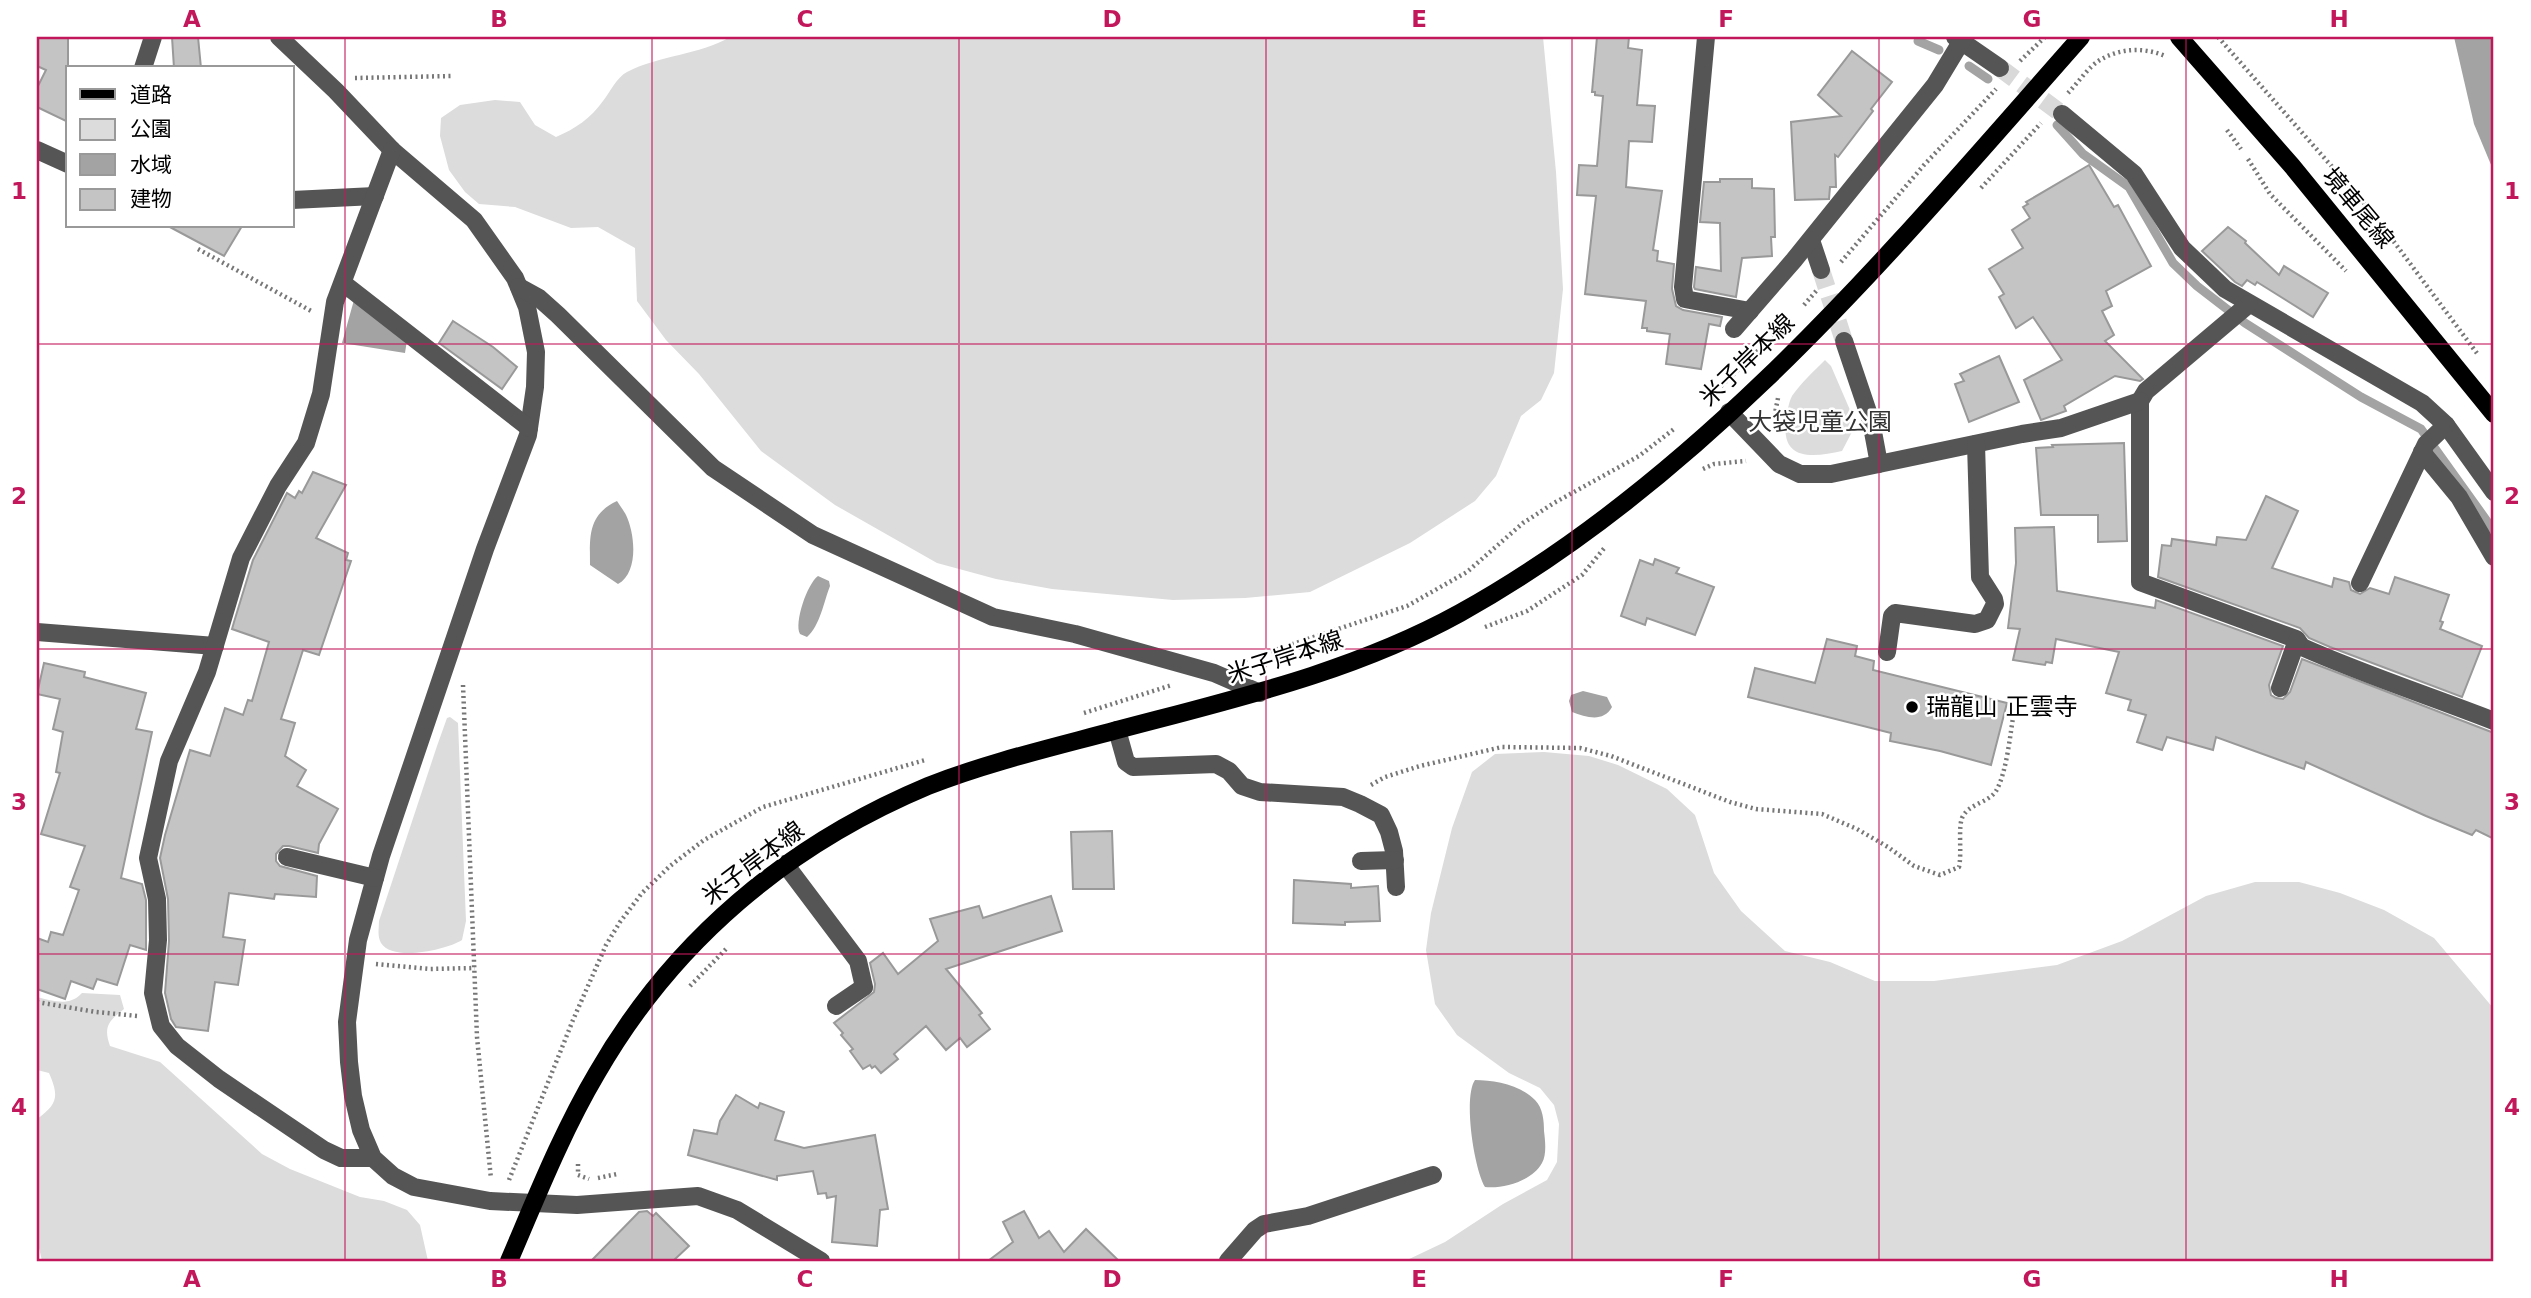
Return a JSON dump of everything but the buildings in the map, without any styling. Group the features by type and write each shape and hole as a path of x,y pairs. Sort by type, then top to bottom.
{"main road":[{"name":"米子岸本線","path":"509,1261 596,1074 650,993 718,919 751,890 785,864 836,832 932,785 1116,730 1260,693 1346,665 1419,634 1521,577 1606,519 1670,466 1779,367 1920,220 2081,37"},
{"name":"境車尾線","path":"2179,37 2292,166 2494,414"}],"street":[{"path":"144,66 153,37"},
{"path":"279,37 324,79 392,150 474,220 519,286 527,307 536,352 535,387 529,428 485,549 375,878 354,962 347,1022 349,1062 361,1130 373,1158 393,1176 414,1187 490,1201 577,1205 698,1196 737,1210 821,1261"},
{"path":"1706,37 1683,287 1685,299 1750,311"},
{"path":"1734,330 1811,240 1935,85 1960,38 2000,68"},
{"path":"2062,107 2134,174 2182,248 2225,289 2241,311 2422,403 2432,439 2459,498 2494,557"},
{"path":"37,150 66,162"},
{"path":"373,1158 341,1158 324,1150 219,1079 177,1046 161,1026 153,993 158,940 157,899 148,858 169,761 207,672 241,558 278,486 306,443 321,394 335,302 392,150"},
{"path":"294,200 375,195"},
{"path":"1811,240 1825,275"},
{"path":"343,283 529,428"},
{"path":"519,286 558,314 713,468 813,535 993,617 1075,634 1214,673 1260,693"},
{"path":"2241,311 2146,391 2140,401 2140,582 2297,640 2302,647 2362,673 2494,721"},
{"path":"1844,341 1871,421 1879,464"},
{"path":"1729,412 1779,464 1800,474 1831,474 2061,428 2140,401"},
{"path":"2432,439 2494,492"},
{"path":"2360,583 2432,439"},
{"path":"1887,652 1892,616 1895,613 1975,624 1987,620 1992,612 1994,599 1980,577 1976,443"},
{"path":"37,632 215,646"},
{"path":"2280,688 2297,640"},
{"path":"1116,730 1126,762 1133,768 1216,764 1229,771 1242,786 1260,792 1343,797 1381,815 1389,831 1395,860 1396,887"},
{"path":"287,857 375,878"},
{"path":"1361,861 1395,860"},
{"path":"785,864 858,961 864,987 836,1006"},
{"path":"1228,1261 1255,1230 1264,1224 1308,1216 1433,1175"}],"path":[{"path":"2218,37 2371,211 2480,357"},
{"path":"2062,107 2099,61 2129,49 2151,50 2165,56 2172,64"},
{"path":"324,79 452,76"},
{"path":"1801,309 1825,275 1989,97"},
{"path":"1976,193 2044,120"},
{"path":"2227,129 2241,149"},
{"path":"2248,159 2270,194 2352,277"},
{"path":"198,249 332,322"},
{"path":"1712,395 1791,318"},
{"path":"1776,430 1774,418 1777,398 1787,388"},
{"path":"1245,660 1407,606 1467,572 1522,523 1639,456 1681,422"},
{"path":"463,678 481,1089 492,1170 490,1201"},
{"path":"1350,799 1385,777 1486,750 1502,747 1580,748 1611,756 1730,802 1756,809 1822,814 1857,829 1914,866 1940,875 1959,867 1962,818 1967,811 1994,794 1998,787 2014,712"},
{"path":"686,991 730,944"},
{"path":"354,962 430,969 475,968"},
{"path":"37,1002 160,1019"},
{"path":"581,1157 577,1166 578,1175 585,1179 617,1174"}],"green space":[{"path":"730,37 1543,37 1556,172 1563,289 1554,373 1541,400 1521,416 1496,476 1475,501 1410,543 1310,592 1245,598 1173,600 1052,589 996,579 937,563 835,505 761,451 699,374 666,340 637,301 635,248 598,227 571,228 515,207 479,204 465,192 449,170 440,136 441,118 460,105 495,100 520,102 535,125 556,137 588,118 623,74 640,66 705,48"},
{"name":"大袋児童公園","path":"1825,360 1831,366 1853,417 1854,428 1842,451 1821,455 1802,454 1794,450 1786,435 1789,406 1792,396"},
{"path":"450,717 458,723 466,921 462,940 433,950 396,952 381,943 379,921 437,746 447,718"},
{"path":"1544,752 1589,756 1618,765 1667,789 1695,815 1714,873 1741,911 1785,951 1830,962 1875,981 1934,981 2057,965 2122,941 2206,896 2255,882 2299,882 2340,893 2384,910 2434,938 2494,1009 2494,1261 1405,1261 1445,1242 1503,1204 1547,1180 1557,1162 1559,1124 1554,1105 1540,1088 1509,1073 1457,1035 1435,1004 1426,950 1431,913 1452,828 1472,772 1495,754"},
{"path":"82,993 120,995 124,1009 114,1017 107,1029 110,1046 160,1062 262,1154 290,1169 360,1197 384,1201 407,1210 420,1225 428,1261 42,1261 37,1239 37,1119 53,1104 55,1094 49,1073 37,1070 37,997 67,1001"}],"water":[{"path":"2454,37 2494,37 2494,172 2474,124"},
{"path":"354,300 407,340 405,353 342,343"},
{"path":"617,501 629,523 633,542 629,571 618,584 590,565 595,520"},
{"path":"818,576 829,581 830,586 818,620 807,637 800,634 800,613 806,595"},
{"path":"1583,691 1607,697 1612,707 1599,717 1572,712 1569,701 1571,695"},
{"path":"1475,1080 1499,1082 1515,1087 1529,1095 1540,1107 1544,1123 1545,1155 1532,1175 1525,1179 1501,1187 1485,1187 1477,1165 1471,1133 1470,1101"}],"waterway":[{"path":"1918,41 1939,50"},
{"path":"1969,66 1988,79"},
{"path":"2057,125 2083,154 2129,187 2173,263 2197,286 2245,323 2361,397 2421,429 2494,531"}],"tunnel":[{"path":"2000,68 2062,114"},
{"path":"1821,270 1844,341"}],"place":[{"name":"瑞龍山 正雲寺","path":"1912,707"}]}
